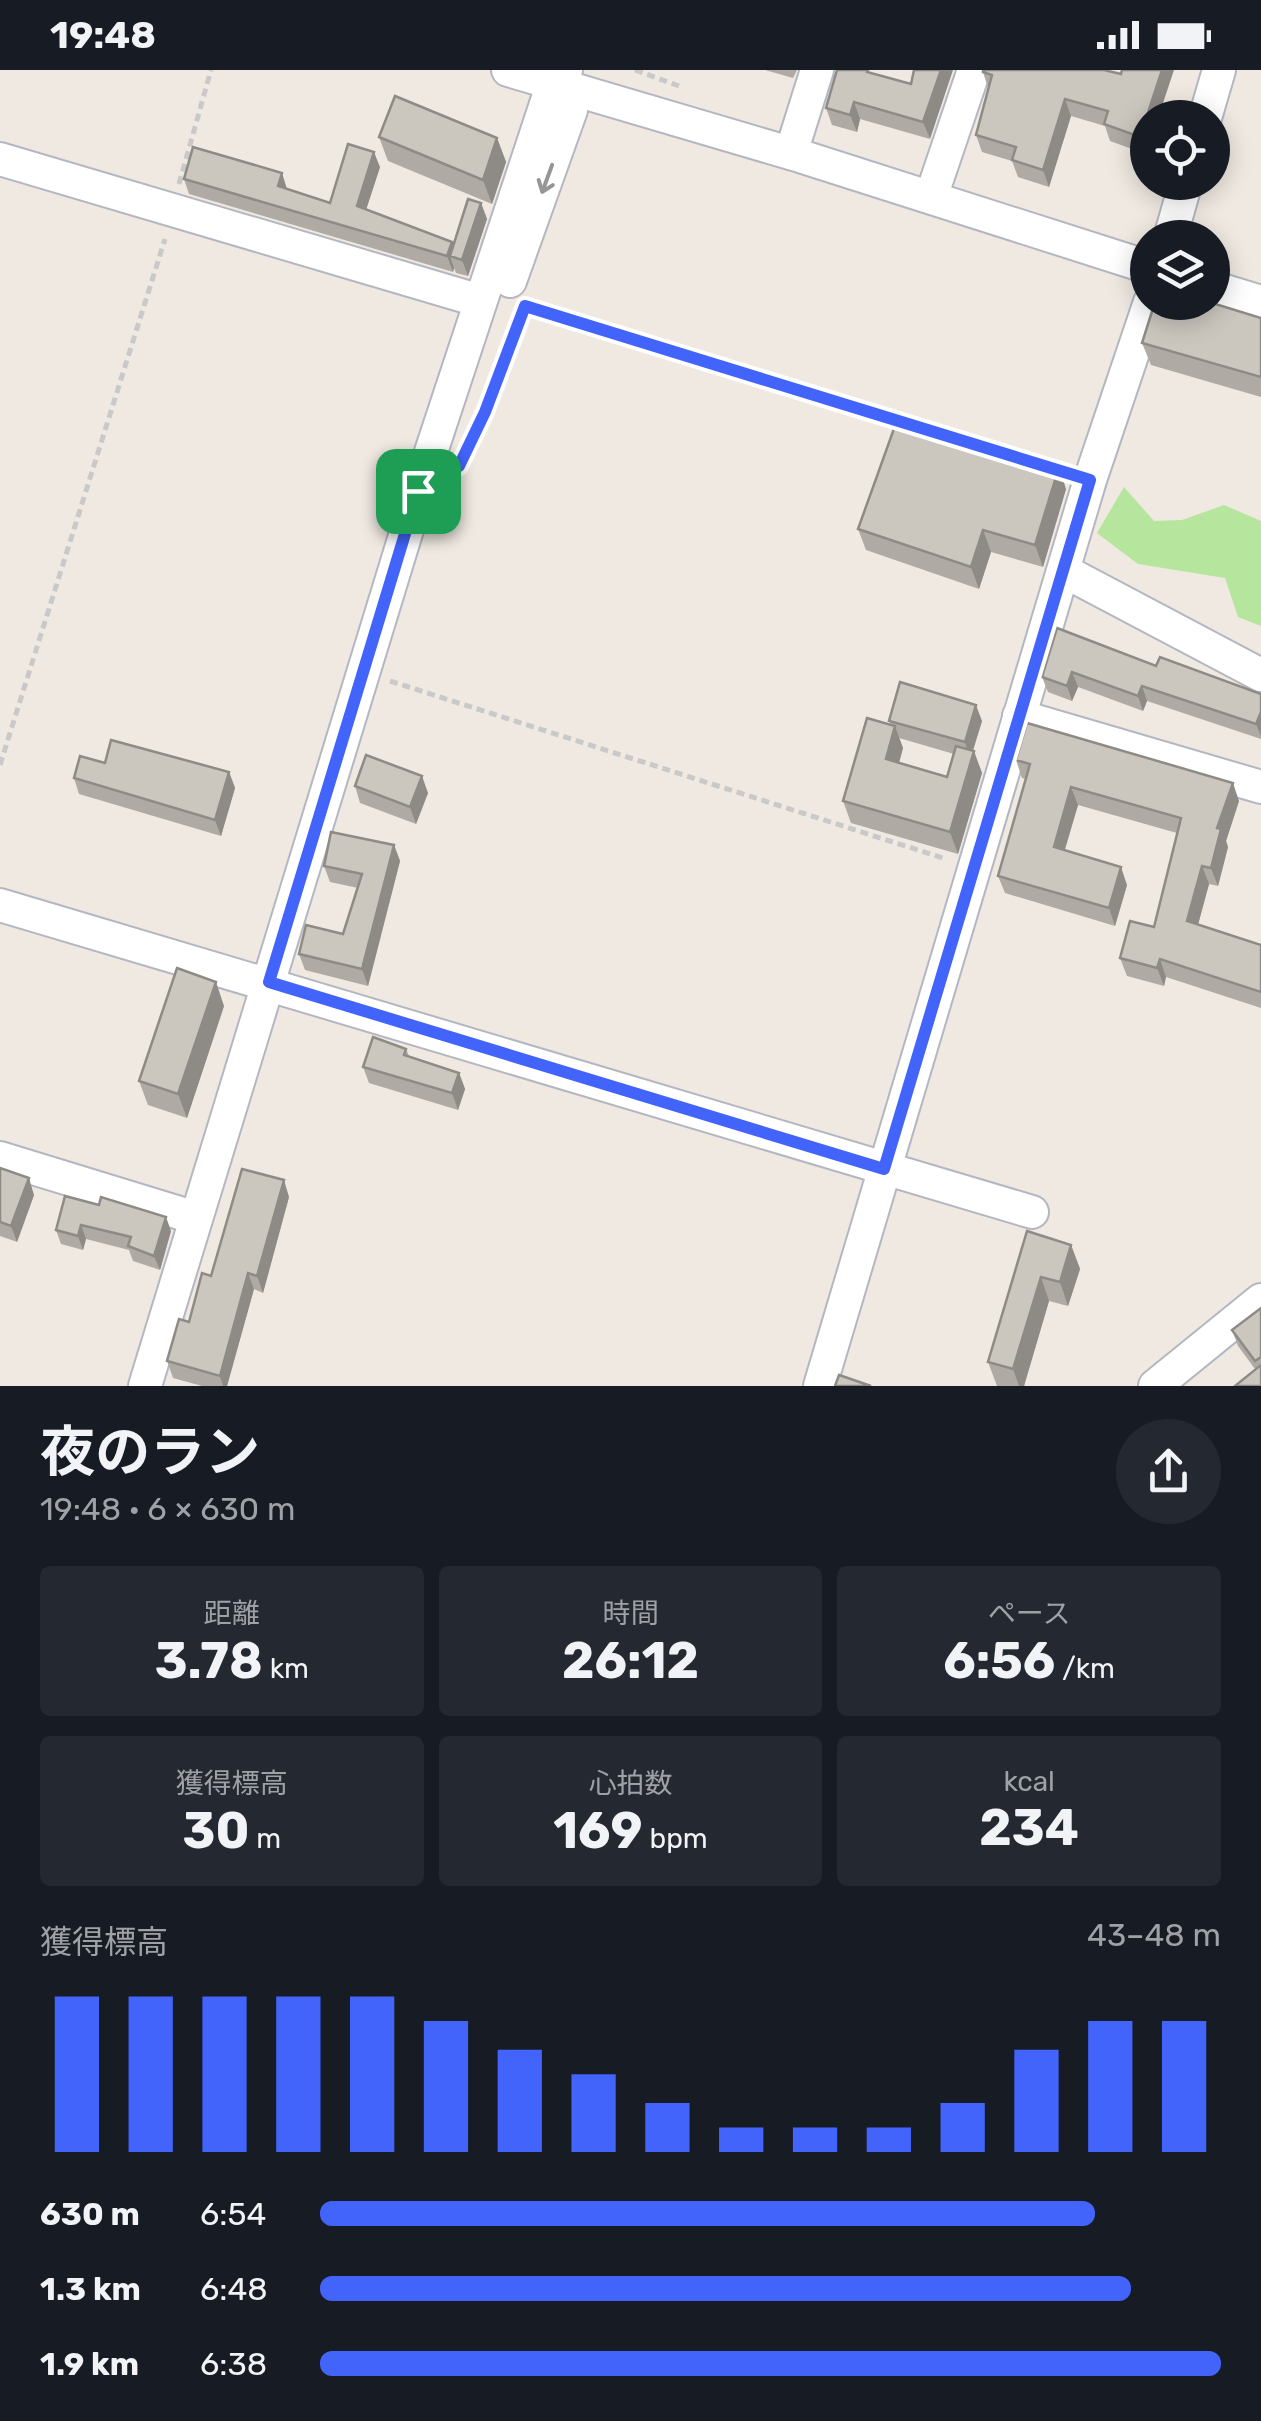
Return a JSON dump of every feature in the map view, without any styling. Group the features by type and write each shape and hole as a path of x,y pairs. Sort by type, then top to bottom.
{"street":[{"path":"508,70 563,79 1130,261"},
{"path":"791,153 817,70"},
{"path":"931,198 974,70"},
{"path":"1210,100 1219,70"},
{"path":"145,1386 363,672 438,464 548,98 563,79"},
{"path":"0,159 172,213 467,297"},
{"path":"1230,293 1261,302"},
{"path":"820,1386 972,868 1144,320"},
{"path":"1064,571 1261,676"},
{"path":"1019,716 1261,787"},
{"path":"0,905 1032,1212"},
{"path":"0,1158 196,1218"},
{"path":"1155,1386 1261,1300"}],"path":[{"path":"0,766 172,213 195,114 211,70"},
{"path":"438,464 485,412 531,288"},
{"path":"525,306 1034,462"},
{"path":"363,672 972,868"}],"green space":[{"path":"1124,487 1154,521 1182,520 1224,505 1261,521 1261,626 1238,617 1225,578 1138,564 1097,533"}],"building":[{"path":"837,70 868,70 911,84 914,70 941,70 923,122 854,102 850,115 826,108"},
{"path":"1104,70 1121,74 1122,70 1162,70 1152,100 1130,100 1130,133 1104,124 1108,111 1065,99 1043,170 1012,160 1016,147 976,135 992,75 983,72"},
{"path":"395,96 497,138 483,180 379,137"},
{"path":"348,144 374,152 357,206 452,242 447,256 184,179 193,147 282,173 278,186 330,203"},
{"path":"468,199 481,203 462,260 450,256"},
{"path":"1230,308 1261,318 1261,377 1142,343 1149,320 1230,320"},
{"path":"896,423 1014,460 1016,455 1059,467 1035,545 983,530 971,567 858,529"},
{"path":"1057,628 1156,666 1160,657 1261,694 1256,724 1142,686 1138,696 1072,672 1067,686 1042,677"},
{"path":"900,682 976,705 965,742 889,721"},
{"path":"867,718 895,726 886,759 947,777 956,746 974,751 950,832 843,801"},
{"path":"1027,723 1233,783 1217,828 1221,829 1211,868 1202,866 1187,921 1261,945 1261,992 1160,959 1157,968 1120,958 1130,921 1154,927 1181,818 1071,787 1054,847 1121,867 1109,908 998,876 1030,764 1016,760"},
{"path":"111,740 229,772 215,820 74,778 80,756 105,763"},
{"path":"366,755 422,776 410,807 355,786"},
{"path":"331,832 394,845 362,969 299,954 306,925 343,934 362,874 324,866"},
{"path":"177,968 216,982 178,1094 139,1081"},
{"path":"373,1037 406,1049 404,1055 459,1073 452,1093 363,1067"},
{"path":"0,1168 29,1178 11,1226 0,1222"},
{"path":"242,1169 284,1180 257,1276 248,1273 220,1376 167,1361 179,1319 189,1322 202,1273 211,1276"},
{"path":"65,1196 99,1205 101,1197 166,1217 154,1256 128,1246 131,1237 81,1225 78,1236 56,1230"},
{"path":"1027,1231 1071,1245 1060,1282 1041,1277 1013,1369 988,1362"},
{"path":"1261,1308 1261,1357 1255,1361 1232,1330"},
{"path":"1261,1365 1261,1386 1235,1386"},
{"path":"839,1375 871,1386 835,1386"}],"route":[{"path":"525,306 1090,480 884,1169 269,982 418,491 442,480 459,466 485,412 525,306"}]}
